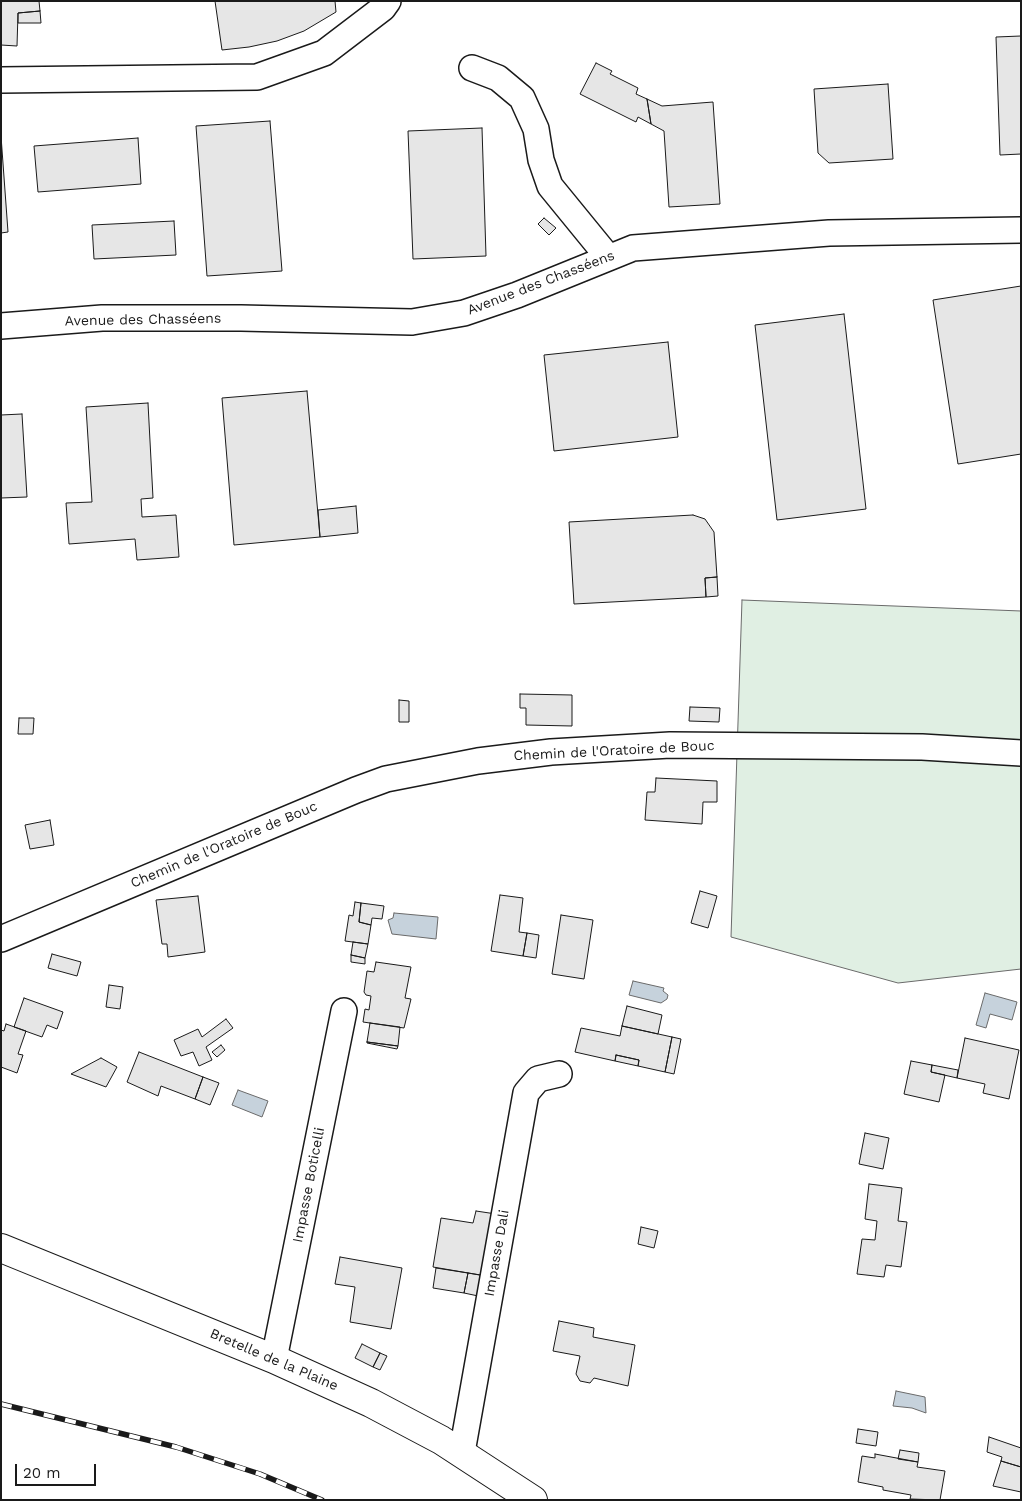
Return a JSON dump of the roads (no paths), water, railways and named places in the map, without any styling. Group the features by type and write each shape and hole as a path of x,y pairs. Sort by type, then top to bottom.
{"main road":[{"name":"Bretelle de la Plaine","path":"1,1248 274,1359 371,1403 462,1452 533,1500"}],"street":[{"path":"1,80 257,77 324,53 383,8 388,1"},
{"path":"472,68 498,78 522,98 536,129 541,160 550,186 608,256"},
{"name":"Avenue des Chasséens","path":"1,326 102,318 412,322 472,310 517,295 608,256 634,248 856,232 1021,230"},
{"name":"Chemin de l'Oratoire de Bouc","path":"1,939 356,790 386,779 478,761 551,752 670,744 922,747 1021,753"},
{"name":"Impasse Boticelli","path":"274,1359 344,1011"},
{"name":"Impasse Dali","path":"462,1452 526,1094 538,1079 560,1074"}],"railway":[{"path":"1,1404 176,1447 260,1474 322,1500"}]}
